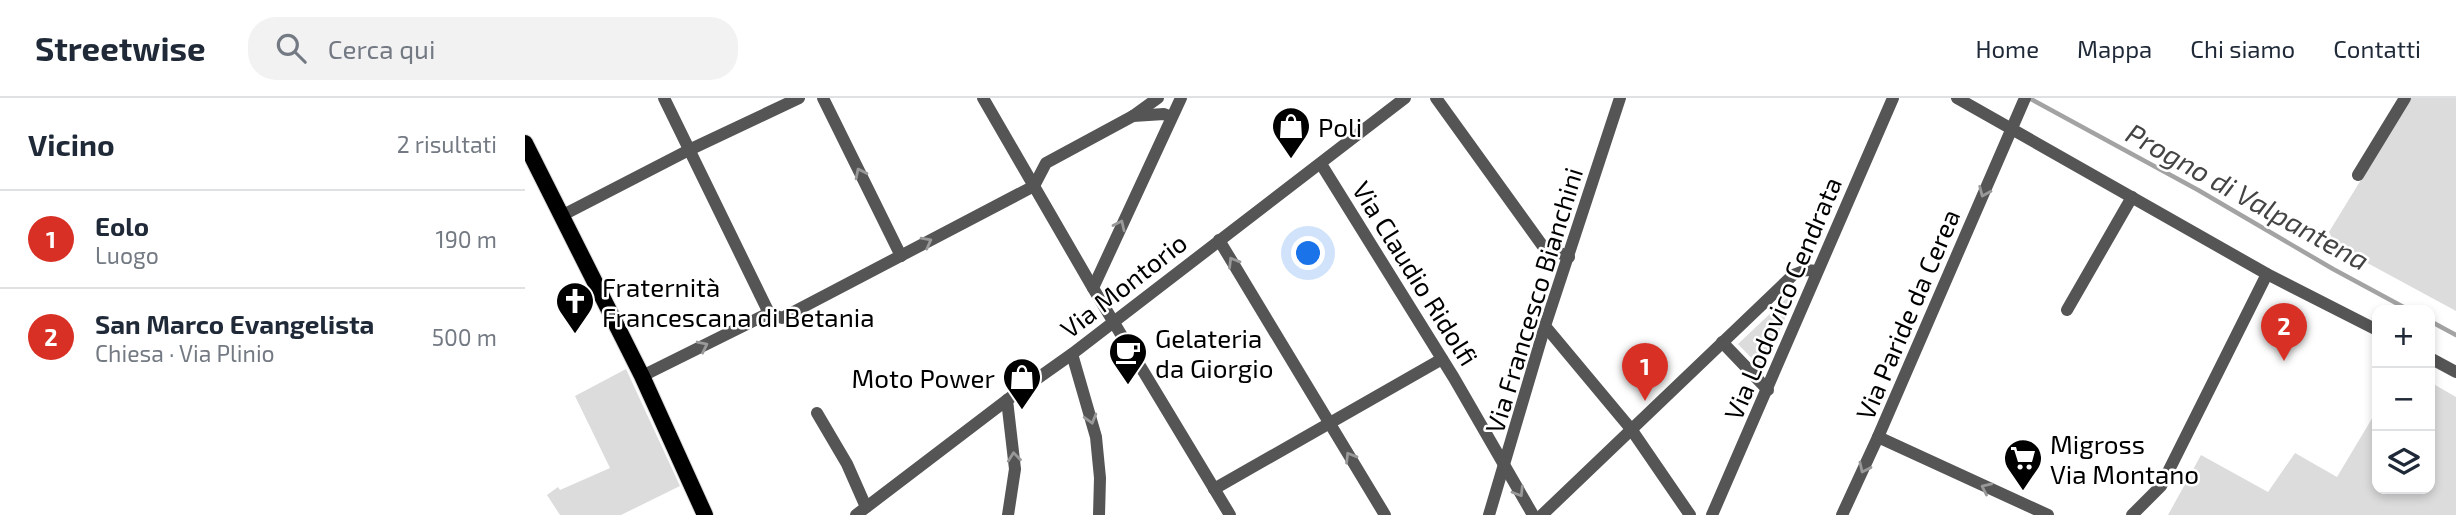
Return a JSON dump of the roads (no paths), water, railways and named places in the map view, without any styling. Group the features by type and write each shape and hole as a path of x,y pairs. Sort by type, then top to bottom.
{"main road":[{"path":"525,143 642,376 705,515"}],"street":[{"path":"664,98 769,313 782,318 1034,186 1046,163 1133,116 1159,98"},
{"path":"561,216 689,150 799,98"},
{"path":"823,98 901,256"},
{"path":"983,98 1093,288 1230,515"},
{"path":"1093,288 1181,98"},
{"name":"Via Montorio","path":"817,412 846,464 861,511 1072,354 1405,98"},
{"path":"1436,98 1542,246 1569,257"},
{"name":"Via Francesco Bianchini","path":"1489,515 1545,326 1620,98"},
{"name":"Via Lodovico Cendrata","path":"1712,515 1893,98"},
{"path":"1957,98 2267,274 2372,328"},
{"name":"Via Paride da Cerea","path":"1842,515 2025,98"},
{"path":"2358,175 2405,98"},
{"path":"1133,116 1164,114 1171,117"},
{"name":"Via Claudio Ridolfi","path":"1321,164 1500,455 1533,515"},
{"path":"2067,310 2132,197"},
{"path":"1219,240 1385,515"},
{"path":"1542,515 1793,275 1806,270 1817,271"},
{"path":"2132,515 2161,486 2267,274"},
{"path":"642,376 769,313"},
{"path":"1545,326 1631,429 1690,515"},
{"path":"1722,342 1768,390"},
{"path":"1072,354 1096,437 1100,478 1099,515"},
{"path":"1215,489 1442,359"},
{"path":"2435,361 2456,372"},
{"path":"1007,400 1015,469 1008,515"},
{"path":"1878,437 2048,515"}],"waterway":[{"name":"Progno di Valpantena","path":"2029,98 2400,305"},
{"name":"Progno di Valpantena","path":"2435,324 2456,335"}],"place":[{"name":"Poli","path":"1291,160"},
{"name":"Fraternità Francescana di Betania","path":"575,335"},
{"name":"San Marco Evangelista","path":"2284,361"},
{"name":"Gelateria da Giorgio","path":"1128,386"},
{"name":"Eolo","path":"1645,401"},
{"name":"Moto Power","path":"1022,411"},
{"name":"Migross Via Montano","path":"2023,492"}]}
